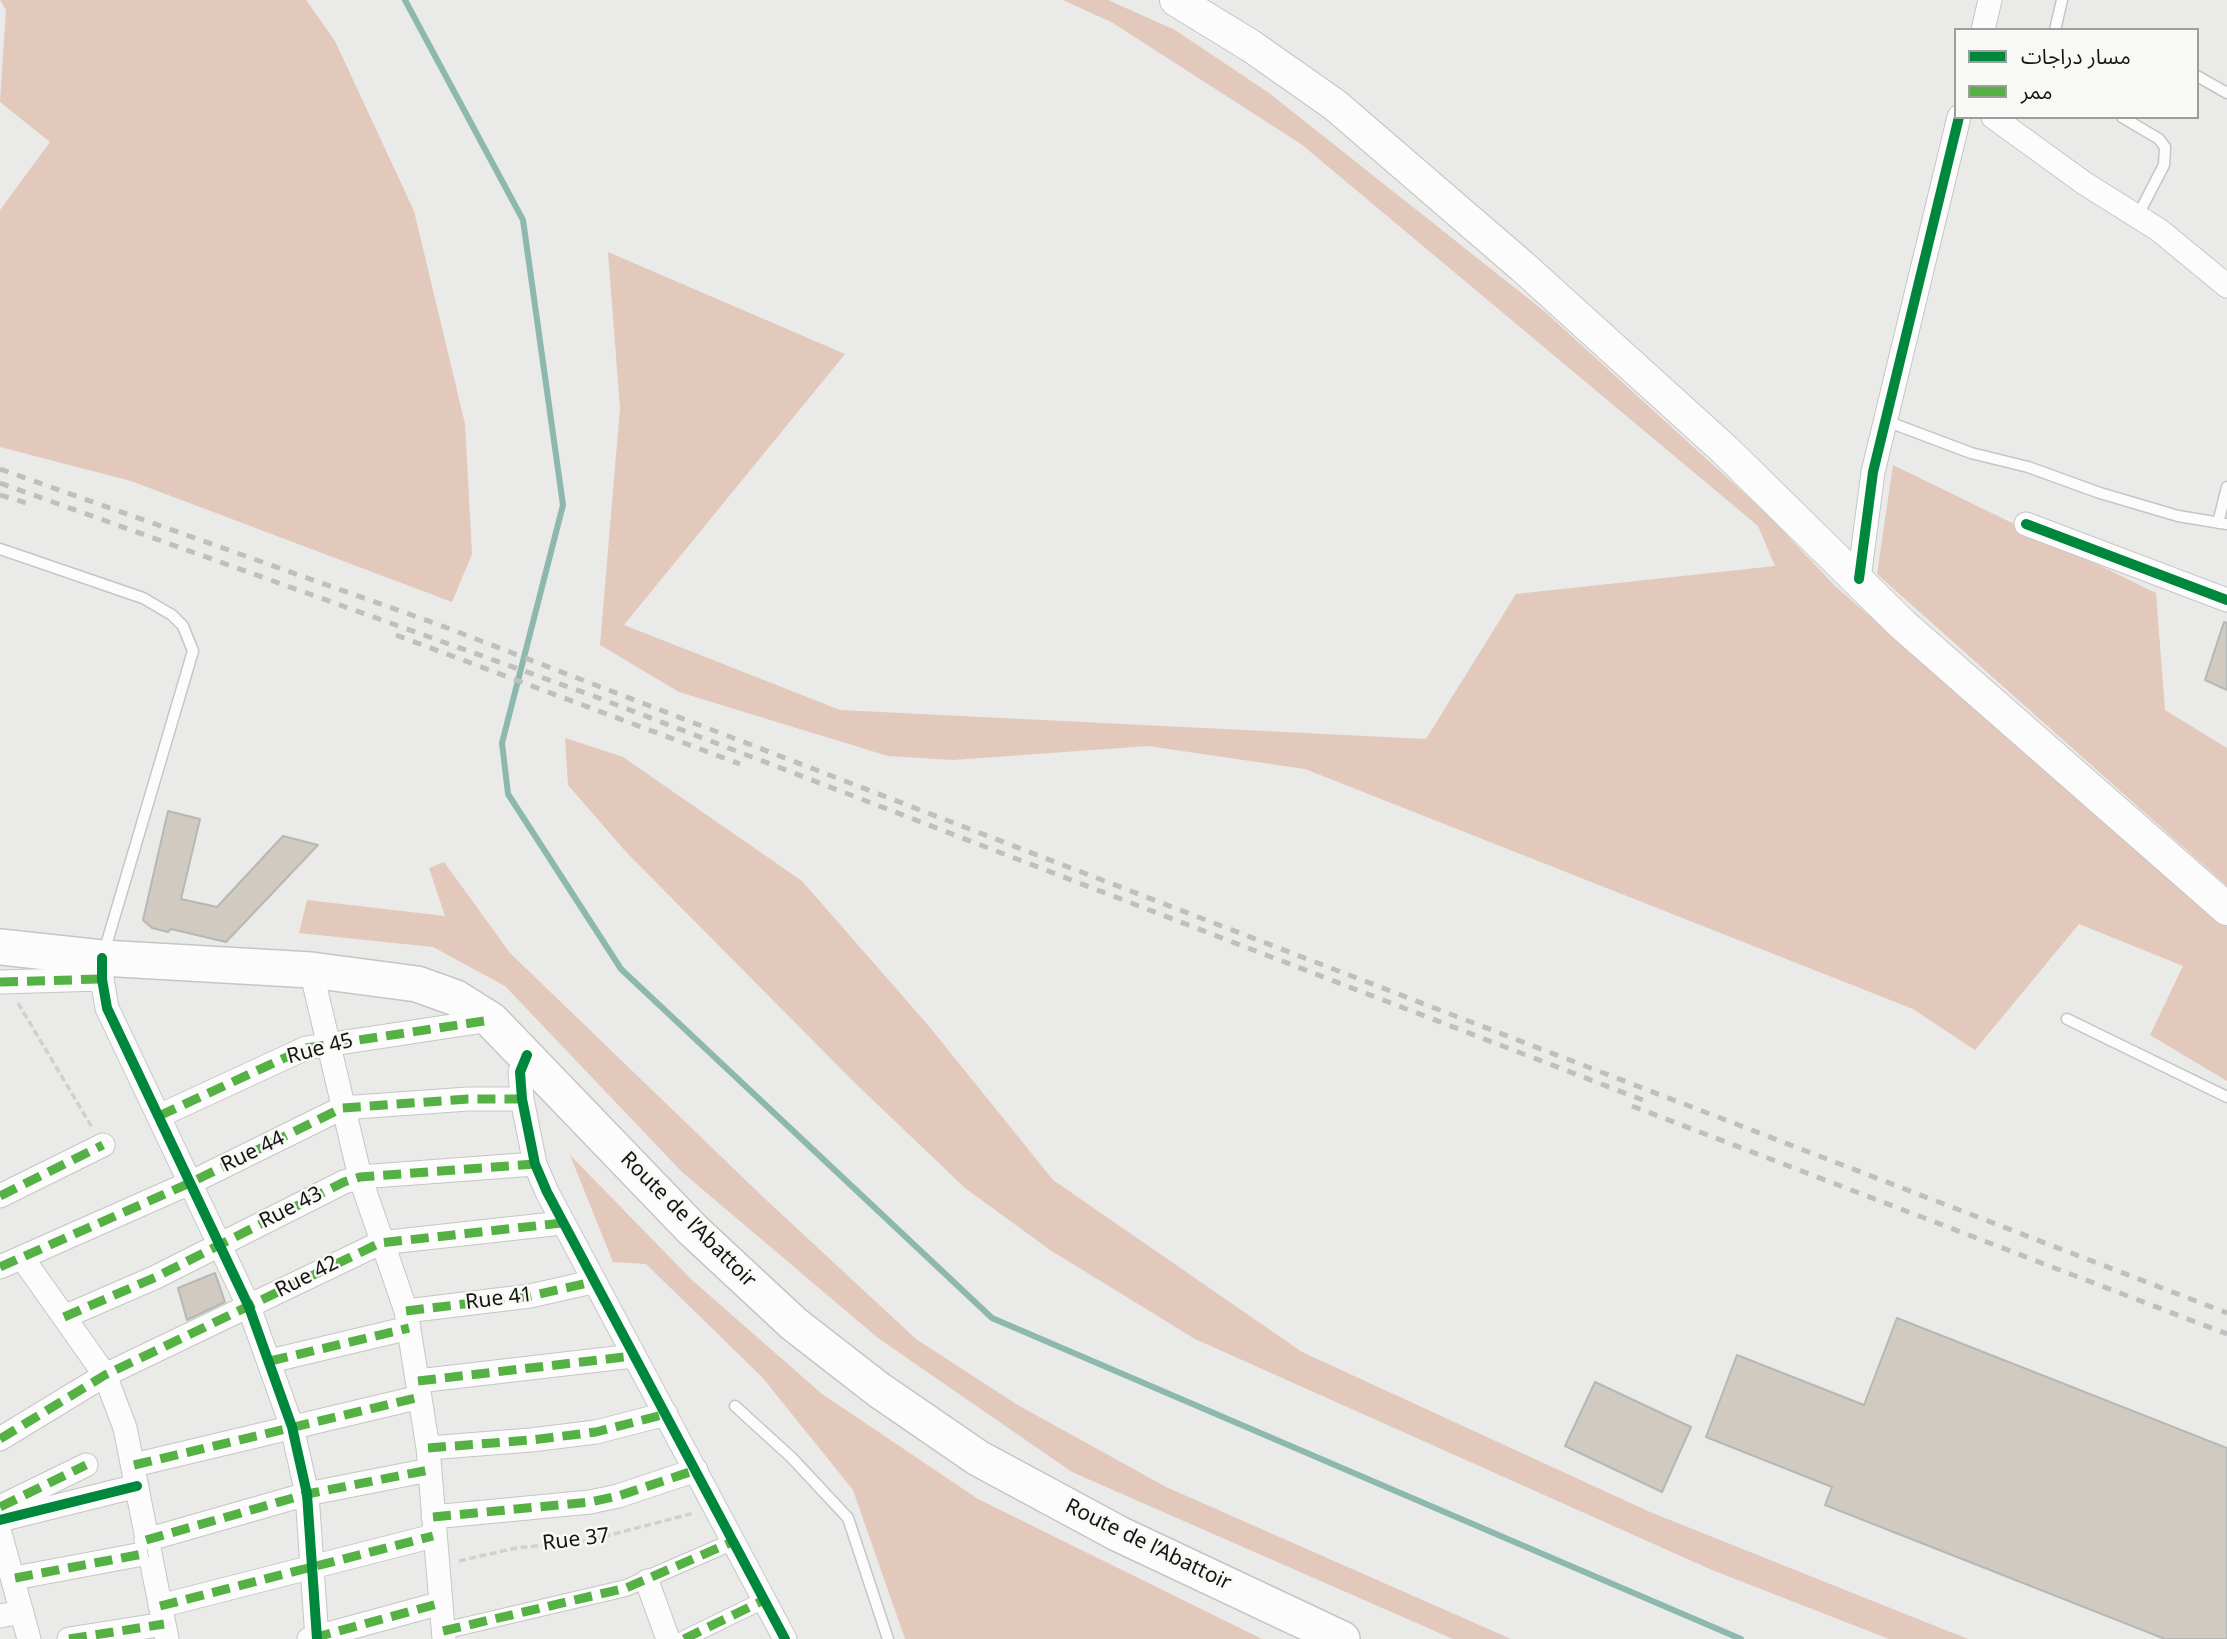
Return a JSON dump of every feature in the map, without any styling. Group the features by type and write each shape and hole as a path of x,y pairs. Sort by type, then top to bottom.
{"main road":[{"path":"1176,0 1251,46 1335,105 1523,267 1725,450 1923,643 2227,909"},
{"name":"Route de l’Abattoir","path":"0,947 102,968 311,970 417,984 456,998 491,1020 693,1230 794,1324 879,1390 978,1458 1119,1534 1342,1639"}],"street":[{"path":"1983,28 1990,0"},
{"path":"1858,579 1873,472 1959,119"},
{"path":"1996,119 2167,236 2227,285"},
{"path":"2026,524 2227,600"},
{"path":"3,982 102,968 107,1008 192,1182 249,1307 292,1427 307,1494 314,1638 441,1603"},
{"path":"311,970 360,1177 407,1320 428,1459 443,1635 647,1581 732,1542"},
{"name":"Rue 45","path":"159,1116 284,1057 329,1042 491,1020"},
{"path":"527,1055 520,1072 522,1099 536,1164 562,1223 785,1639"},
{"name":"Rue 44","path":"0,1267 192,1182 342,1108 468,1099 522,1099"},
{"path":"0,1196 103,1145"},
{"name":"Rue 43","path":"64,1317 360,1177 536,1164"},
{"name":"Rue 42","path":"0,1439 105,1375 380,1243 562,1223"},
{"path":"23,1259 105,1375 125,1428 164,1623"},
{"name":"Rue 41","path":"270,1361 407,1320 592,1282"},
{"path":"0,1520 419,1389 633,1356"},
{"path":"15,1578 147,1546 307,1494 428,1459 531,1440 596,1432 666,1415"},
{"path":"0,1507 86,1465"},
{"path":"69,1639 164,1623 311,1567 433,1526 590,1502 618,1496 695,1470"},
{"path":"0,1533 15,1578 11,1614 29,1639"},
{"path":"647,1581 668,1639"},
{"path":"684,1639 764,1600"}],"lane":[{"path":"2055,28 2062,0"},
{"path":"2199,77 2227,93"},
{"path":"2125,119 2159,139 2165,147 2164,165 2137,217"},
{"path":"1886,421 1971,453 2028,467 2100,493 2179,516 2223,524 2227,487"},
{"path":"0,549 143,598 178,620 193,651 102,968"},
{"path":"2067,1019 2227,1097"},
{"path":"735,1406 792,1458 848,1518 888,1639"}],"path":[{"path":"3,982 103,1145"}],"shaded area":[{"path":"0,0 306,0 335,41 414,211 465,424 472,554 452,602 131,481 0,447 0,210 50,142 0,102 6,10"},
{"path":"1063,0 1108,0 1175,30 1269,93 1544,311 1767,514 1835,586 2227,927 2227,1081 2150,1035 2183,966 2079,924 1975,1050 1913,1009 1305,769 1148,746 953,760 888,756 679,692 600,645 620,408 608,252 845,354 624,625 840,710 1426,739 1516,594 1775,566 1758,526 1301,144 1113,23"},
{"path":"1893,465 2156,593 2165,710 2227,748 2227,886 1877,574"},
{"path":"565,738 623,757 802,881 928,1025 1053,1180 1302,1352 1650,1512 1968,1639 1889,1639 1712,1570 1195,1339 1050,1250 965,1188 855,1083 627,853 568,785"},
{"path":"444,862 510,953 762,1196 916,1339 1016,1404 1166,1487 1511,1639 1453,1639 1072,1472 878,1338 682,1172 505,986 433,947 299,933 307,900 445,916 429,868"},
{"path":"570,1155 692,1280 822,1394 978,1499 1262,1639 905,1639 853,1490 762,1377 646,1264 613,1262"}],"building":[{"path":"2224,622 2227,623 2227,690 2205,680"},
{"path":"168,811 200,819 181,899 217,907 283,836 318,845 226,942 171,929 168,932 152,928 143,920"},
{"path":"215,1273 225,1302 187,1320 178,1288"},
{"path":"1897,1318 2227,1448 2227,1639 2165,1639 1825,1505 1832,1487 1706,1437 1737,1355 1864,1405"},
{"path":"1595,1382 1691,1427 1662,1492 1565,1446"}],"waterway":[{"path":"405,0 523,220 563,505 502,743 508,794 621,969 992,1318 1741,1639"}],"railway":[{"path":"0,469 437,624 2227,1313"},
{"path":"0,483 591,695 1648,1102"},
{"path":"0,495 33,505"},
{"path":"396,635 740,764"},
{"path":"1632,1106 2227,1334"}],"marked path":[{"path":"0,982 102,979"},
{"path":"159,1116 306,1048 491,1020"},
{"path":"0,1267 192,1182 342,1108 468,1099 522,1099"},
{"path":"0,1196 103,1145"},
{"path":"64,1317 156,1277 344,1182 360,1177 535,1164"},
{"path":"0,1439 105,1375 380,1243 562,1223"},
{"path":"406,1311 530,1296 592,1282"},
{"path":"270,1361 409,1328"},
{"path":"418,1381 633,1356"},
{"path":"134,1465 420,1397"},
{"path":"428,1448 596,1432 666,1414"},
{"path":"0,1507 86,1465"},
{"path":"146,1540 307,1494 429,1470"},
{"path":"433,1517 590,1502 618,1496 696,1470"},
{"path":"160,1606 433,1536"},
{"path":"443,1631 626,1588 732,1542"},
{"path":"15,1578 148,1553"},
{"path":"684,1639 764,1600"},
{"path":"313,1638 441,1603"},
{"path":"69,1639 164,1624"}],"cycle path":[{"path":"1859,579 1873,472 1959,119"},
{"path":"2026,524 2227,600"},
{"path":"102,958 107,1008 249,1307 292,1427 307,1494 317,1639"},
{"path":"527,1055 520,1072 522,1099 535,1164 547,1192 785,1639"},
{"path":"0,1520 137,1486"}]}
